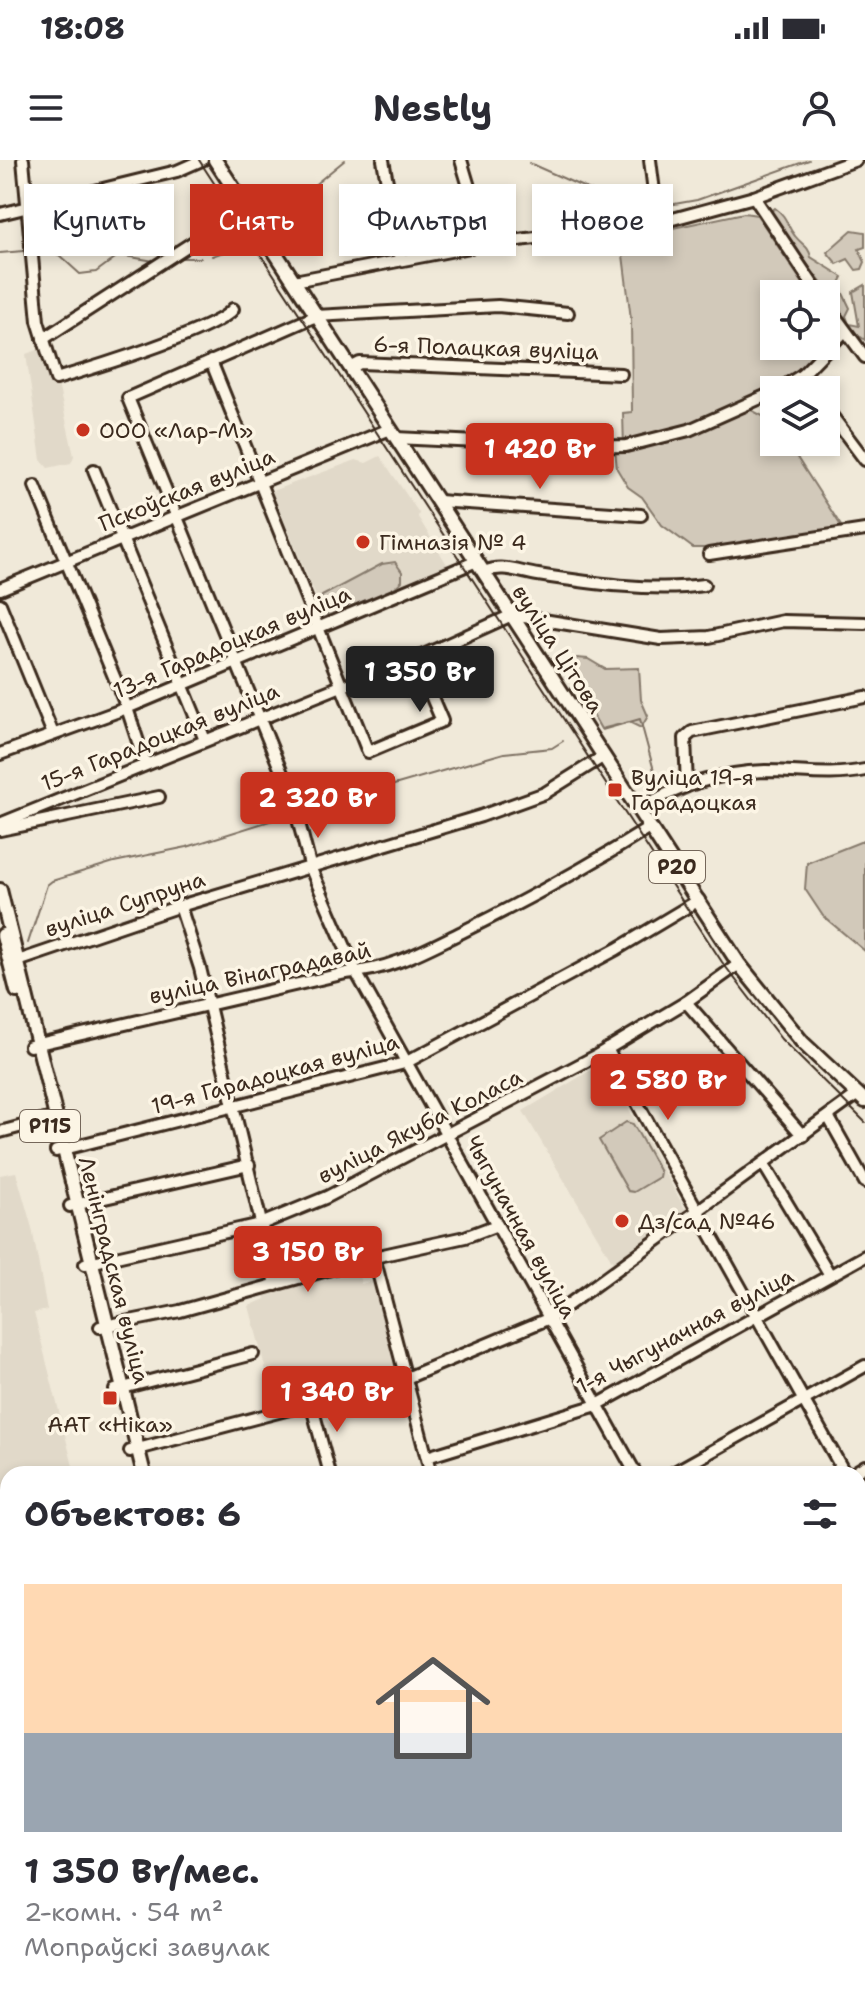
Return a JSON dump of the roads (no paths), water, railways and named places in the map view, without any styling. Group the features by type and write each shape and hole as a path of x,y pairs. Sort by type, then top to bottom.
{"main road":[{"name":"вуліца Цітова","path":"215,160 230,184"},
{"name":"вуліца Цітова","path":"278,256 739,964 803,1043 861,1098"},
{"name":"Ленінградская вуліца","path":"0,890 34,1045 134,1450 141,1466"},
{"name":"Ленінградская вуліца","path":"0,924 14,962"},
{"name":"Ленінградская вуліца","path":"134,1450 135,1466"}],"street":[{"path":"23,160 26,184"},
{"path":"125,184 177,171 202,160"},
{"path":"383,160 401,259"},
{"path":"461,160 468,184"},
{"path":"650,160 653,184"},
{"path":"673,219 754,197 856,160"},
{"path":"754,197 810,280"},
{"path":"0,214 24,209"},
{"path":"43,339 190,244"},
{"path":"33,256 43,339 56,379 190,332 222,319 233,309"},
{"path":"294,281 418,256"},
{"path":"416,660 442,721 368,752 211,361 316,316 498,306 568,313"},
{"path":"840,324 865,357"},
{"path":"802,375 845,331"},
{"name":"Чыгуначная вуліца","path":"211,361 128,398 293,800 311,869 356,972 631,1466"},
{"name":"6-я Полацкая вуліца","path":"350,368 360,363 621,374"},
{"path":"393,433 580,447 626,446 689,430 760,398"},
{"path":"840,427 865,460"},
{"name":"Пскоўская вуліца","path":"0,589 259,483 393,433"},
{"path":"94,470 205,740"},
{"path":"35,486 127,708 145,763"},
{"path":"438,501 641,515"},
{"path":"709,554 865,530"},
{"path":"480,567 504,567 537,575 663,587 704,585"},
{"name":"13-я Гарадоцкая вуліца","path":"0,754 127,708 319,627 480,567"},
{"path":"0,604 53,734"},
{"path":"512,615 661,639 709,637 783,621 865,623"},
{"name":"15-я Гарадоцкая вуліца","path":"0,824 341,686 375,677 512,615"},
{"path":"687,786 685,738 692,732 865,697"},
{"name":"вуліца Супруна","path":"14,962 180,906 311,869 545,793 604,756"},
{"path":"639,810 687,786 723,776 763,771 838,775 865,770"},
{"name":"15-я Гарадоцкая вуліца","path":"0,830 159,797"},
{"name":"вуліца Вінаградавай","path":"34,1045 207,1003 356,972 371,972 406,959 504,912 587,869 651,827"},
{"name":"19-я Гарадоцкая вуліца","path":"60,1150 405,1063 617,949 699,900"},
{"path":"180,906 249,1165 276,1285"},
{"name":"вуліца Якуба Коласа","path":"89,1263 261,1224 327,1197 607,1049 686,1002 739,964"},
{"path":"686,1002 803,1136"},
{"path":"607,1049 841,1466"},
{"path":"134,1450 404,1379 550,1318 803,1136 861,1098"},
{"path":"0,1132 52,1118"},
{"path":"829,1118 865,1182"},
{"path":"74,1205 249,1165"},
{"path":"764,1165 830,1275"},
{"path":"104,1326 465,1237 497,1225"},
{"name":"1-я Чыгуначная вуліца","path":"427,1457 597,1405 865,1256"},
{"path":"374,1257 429,1466"},
{"path":"119,1389 253,1354"},
{"path":"686,1466 865,1366"},
{"path":"311,1403 328,1466"}],"waterway":[{"path":"316,184 345,160"},
{"path":"673,204 697,200 809,160"},
{"path":"529,163 576,184"},
{"path":"0,253 24,251"},
{"path":"60,256 80,274 96,272 118,256"},
{"path":"125,256 154,261"},
{"path":"178,258 201,258"},
{"path":"602,730 640,719 659,789"},
{"path":"301,812 504,753 552,748 563,741"},
{"path":"663,805 689,793"},
{"path":"28,943 47,885 52,881 114,862 187,847 289,815"}],"tram line":[{"path":"199,160 722,962 781,1039 865,1122"}],"place":[{"name":"ООО «Лар-М»","path":"83,430"},
{"name":"Гімназія № 4","path":"363,542"},
{"name":"Вуліца 19-я Гарадоцкая","path":"615,790"},
{"name":"Дз/сад №46","path":"622,1221"},
{"name":"ААТ «Ніка»","path":"110,1398"}]}
